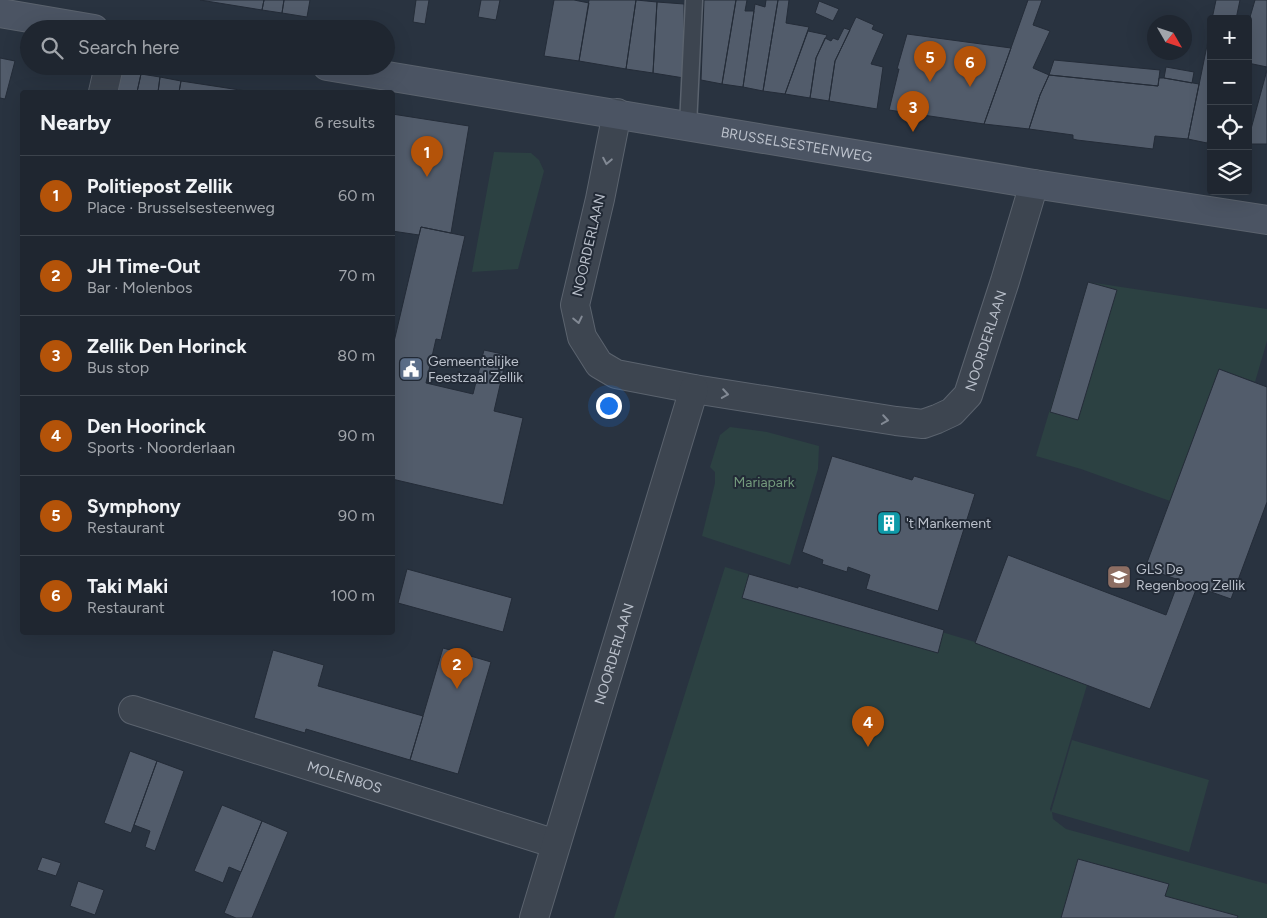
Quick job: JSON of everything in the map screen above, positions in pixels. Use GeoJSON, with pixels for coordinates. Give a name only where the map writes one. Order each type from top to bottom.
{"type":"FeatureCollection","features":[{"type":"Feature","properties":{"kind":"street"},"geometry":{"type":"LineString","coordinates":[[0,13],[41,20]]}},
{"type":"Feature","properties":{"kind":"street"},"geometry":{"type":"LineString","coordinates":[[103,90],[107,75]]}},
{"type":"Feature","properties":{"kind":"street","name":"BRUSSELSESTEENWEG"},"geometry":{"type":"LineString","coordinates":[[380,75],[1034,184],[1267,220]]}},
{"type":"Feature","properties":{"kind":"street","name":"NOORDERLAAN"},"geometry":{"type":"LineString","coordinates":[[616,114],[600,199],[575,305],[582,337],[598,364],[616,374],[694,389],[896,422],[923,424],[952,412],[968,395],[1005,282],[1034,184]]}},
{"type":"Feature","properties":{"kind":"street","name":"NOORDERLAAN"},"geometry":{"type":"LineString","coordinates":[[534,918],[694,389]]}},
{"type":"Feature","properties":{"kind":"street","name":"MOLENBOS"},"geometry":{"type":"LineString","coordinates":[[134,710],[556,844]]}},
{"type":"Feature","properties":{"kind":"lane"},"geometry":{"type":"LineString","coordinates":[[688,126],[694,0]]}},
{"type":"Feature","properties":{"kind":"green space"},"geometry":{"type":"Polygon","coordinates":[[[494,152],[531,153],[539,160],[544,171],[518,269],[472,272],[494,152]]]}},
{"type":"Feature","properties":{"kind":"green space"},"geometry":{"type":"Polygon","coordinates":[[[1088,282],[1267,309],[1267,341],[1255,382],[1219,369],[1170,501],[1081,469],[1036,456],[1088,282]]]}},
{"type":"Feature","properties":{"kind":"green space","name":"Mariapark"},"geometry":{"type":"Polygon","coordinates":[[[730,427],[767,432],[819,446],[818,469],[790,565],[702,536],[715,483],[715,472],[710,467],[720,435],[730,427]]]}},
{"type":"Feature","properties":{"kind":"green space"},"geometry":{"type":"Polygon","coordinates":[[[725,567],[975,642],[1087,685],[1050,809],[1051,812],[1072,740],[1209,780],[1189,852],[1052,812],[1053,819],[1066,829],[1267,884],[1267,918],[614,918],[725,567]]]}},
{"type":"Feature","properties":{"kind":"building"},"geometry":{"type":"Polygon","coordinates":[[[200,0],[264,0],[262,10],[200,0]]]}},
{"type":"Feature","properties":{"kind":"building"},"geometry":{"type":"Polygon","coordinates":[[[264,0],[284,0],[282,13],[262,10],[264,0]]]}},
{"type":"Feature","properties":{"kind":"building"},"geometry":{"type":"Polygon","coordinates":[[[284,0],[310,0],[307,17],[282,13],[284,0]]]}},
{"type":"Feature","properties":{"kind":"building"},"geometry":{"type":"Polygon","coordinates":[[[416,0],[429,0],[425,24],[413,22],[416,0]]]}},
{"type":"Feature","properties":{"kind":"building"},"geometry":{"type":"Polygon","coordinates":[[[481,0],[500,0],[496,20],[478,17],[481,0]]]}},
{"type":"Feature","properties":{"kind":"building"},"geometry":{"type":"Polygon","coordinates":[[[554,0],[574,0],[589,3],[579,61],[544,56],[554,0]]]}},
{"type":"Feature","properties":{"kind":"building"},"geometry":{"type":"Polygon","coordinates":[[[589,0],[636,0],[626,69],[579,61],[589,0]]]}},
{"type":"Feature","properties":{"kind":"building"},"geometry":{"type":"Polygon","coordinates":[[[636,0],[657,2],[653,73],[626,69],[636,0]]]}},
{"type":"Feature","properties":{"kind":"building"},"geometry":{"type":"Polygon","coordinates":[[[704,0],[736,0],[722,84],[701,80],[704,0]]]}},
{"type":"Feature","properties":{"kind":"building"},"geometry":{"type":"Polygon","coordinates":[[[736,0],[747,0],[745,11],[754,11],[743,87],[722,84],[736,0]]]}},
{"type":"Feature","properties":{"kind":"building"},"geometry":{"type":"Polygon","coordinates":[[[766,0],[778,0],[763,91],[743,87],[755,4],[765,7],[766,0]]]}},
{"type":"Feature","properties":{"kind":"building"},"geometry":{"type":"Polygon","coordinates":[[[778,0],[789,0],[786,23],[809,27],[785,94],[763,91],[778,0]]]}},
{"type":"Feature","properties":{"kind":"building"},"geometry":{"type":"Polygon","coordinates":[[[1028,0],[1042,0],[1033,25],[1050,31],[1033,68],[1049,75],[1029,129],[984,124],[1028,0]]]}},
{"type":"Feature","properties":{"kind":"building"},"geometry":{"type":"Polygon","coordinates":[[[1216,0],[1240,0],[1237,15],[1213,15],[1216,0]]]}},
{"type":"Feature","properties":{"kind":"building"},"geometry":{"type":"Polygon","coordinates":[[[1255,0],[1267,0],[1267,67],[1252,64],[1251,15],[1255,0]]]}},
{"type":"Feature","properties":{"kind":"building"},"geometry":{"type":"Polygon","coordinates":[[[819,1],[839,9],[833,21],[815,13],[819,1]]]}},
{"type":"Feature","properties":{"kind":"building"},"geometry":{"type":"Polygon","coordinates":[[[657,2],[684,4],[684,78],[653,73],[657,2]]]}},
{"type":"Feature","properties":{"kind":"building"},"geometry":{"type":"Polygon","coordinates":[[[856,17],[874,25],[872,29],[884,34],[871,64],[883,67],[877,109],[829,101],[835,61],[856,17]]]}},
{"type":"Feature","properties":{"kind":"building"},"geometry":{"type":"Polygon","coordinates":[[[844,28],[850,30],[835,61],[829,101],[810,98],[816,58],[825,38],[831,41],[833,38],[838,40],[844,28]]]}},
{"type":"Feature","properties":{"kind":"building"},"geometry":{"type":"Polygon","coordinates":[[[808,31],[827,35],[816,58],[810,98],[785,94],[808,31]]]}},
{"type":"Feature","properties":{"kind":"building"},"geometry":{"type":"Polygon","coordinates":[[[907,34],[1011,48],[984,124],[889,110],[899,69],[897,69],[907,34]]]}},
{"type":"Feature","properties":{"kind":"building"},"geometry":{"type":"Polygon","coordinates":[[[1207,46],[1207,143],[1188,139],[1207,46]]]}},
{"type":"Feature","properties":{"kind":"building"},"geometry":{"type":"Polygon","coordinates":[[[0,58],[15,61],[5,99],[0,98],[0,58]]]}},
{"type":"Feature","properties":{"kind":"building"},"geometry":{"type":"Polygon","coordinates":[[[1054,60],[1160,70],[1158,86],[1049,75],[1054,60]]]}},
{"type":"Feature","properties":{"kind":"building"},"geometry":{"type":"Polygon","coordinates":[[[1166,67],[1194,72],[1192,83],[1164,78],[1166,67]]]}},
{"type":"Feature","properties":{"kind":"building"},"geometry":{"type":"Polygon","coordinates":[[[1267,70],[1267,144],[1252,144],[1252,125],[1267,70]]]}},
{"type":"Feature","properties":{"kind":"building"},"geometry":{"type":"Polygon","coordinates":[[[121,75],[141,75],[137,90],[117,90],[121,75]]]}},
{"type":"Feature","properties":{"kind":"building"},"geometry":{"type":"Polygon","coordinates":[[[141,75],[160,77],[158,90],[137,90],[141,75]]]}},
{"type":"Feature","properties":{"kind":"building"},"geometry":{"type":"Polygon","coordinates":[[[1049,75],[1158,86],[1159,78],[1199,84],[1188,139],[1155,136],[1153,149],[1077,140],[1073,139],[1073,135],[1029,129],[1049,75]]]}},
{"type":"Feature","properties":{"kind":"building"},"geometry":{"type":"Polygon","coordinates":[[[160,77],[181,81],[179,90],[158,90],[160,77]]]}},
{"type":"Feature","properties":{"kind":"building"},"geometry":{"type":"Polygon","coordinates":[[[181,81],[240,90],[179,90],[181,81]]]}},
{"type":"Feature","properties":{"kind":"building"},"geometry":{"type":"Polygon","coordinates":[[[395,114],[469,126],[451,233],[421,227],[419,235],[395,231],[395,114]]]}},
{"type":"Feature","properties":{"kind":"building","name":"Gemeentelijke Feestzaal Zellik"},"geometry":{"type":"Polygon","coordinates":[[[421,227],[465,236],[441,340],[436,339],[426,383],[473,394],[484,350],[507,355],[494,411],[523,418],[503,505],[395,480],[395,337],[421,227]]]}},
{"type":"Feature","properties":{"kind":"building"},"geometry":{"type":"Polygon","coordinates":[[[1088,282],[1117,290],[1078,420],[1050,412],[1088,282]]]}},
{"type":"Feature","properties":{"kind":"building"},"geometry":{"type":"Polygon","coordinates":[[[1219,369],[1267,387],[1267,502],[1231,599],[1197,587],[1150,709],[975,643],[1008,555],[1166,615],[1179,580],[1145,568],[1219,369]]]}},
{"type":"Feature","properties":{"kind":"building","name":"'t Mankement"},"geometry":{"type":"Polygon","coordinates":[[[832,456],[912,480],[914,476],[975,494],[938,611],[866,589],[870,575],[848,567],[847,572],[822,564],[823,560],[802,552],[832,456]]]}},
{"type":"Feature","properties":{"kind":"building"},"geometry":{"type":"Polygon","coordinates":[[[407,569],[512,598],[503,632],[398,603],[407,569]]]}},
{"type":"Feature","properties":{"kind":"building"},"geometry":{"type":"Polygon","coordinates":[[[749,574],[798,588],[798,586],[944,630],[938,653],[742,598],[749,574]]]}},
{"type":"Feature","properties":{"kind":"building"},"geometry":{"type":"Polygon","coordinates":[[[443,648],[491,662],[458,774],[410,760],[443,648]]]}},
{"type":"Feature","properties":{"kind":"building"},"geometry":{"type":"Polygon","coordinates":[[[273,650],[324,665],[318,686],[423,716],[410,760],[306,729],[305,733],[254,718],[273,650]]]}},
{"type":"Feature","properties":{"kind":"building"},"geometry":{"type":"Polygon","coordinates":[[[130,751],[157,761],[131,833],[104,823],[130,751]]]}},
{"type":"Feature","properties":{"kind":"building"},"geometry":{"type":"Polygon","coordinates":[[[157,761],[184,771],[155,851],[145,847],[150,831],[134,825],[157,761]]]}},
{"type":"Feature","properties":{"kind":"building"},"geometry":{"type":"Polygon","coordinates":[[[222,805],[262,821],[241,872],[229,867],[223,883],[194,871],[222,805]]]}},
{"type":"Feature","properties":{"kind":"building"},"geometry":{"type":"Polygon","coordinates":[[[262,821],[288,832],[252,918],[236,918],[224,913],[262,821]]]}},
{"type":"Feature","properties":{"kind":"building"},"geometry":{"type":"Polygon","coordinates":[[[42,857],[61,863],[56,876],[37,870],[42,857]]]}},
{"type":"Feature","properties":{"kind":"building"},"geometry":{"type":"Polygon","coordinates":[[[1078,859],[1169,884],[1165,896],[1238,916],[1237,918],[1061,918],[1078,859]]]}},
{"type":"Feature","properties":{"kind":"building"},"geometry":{"type":"Polygon","coordinates":[[[78,881],[104,890],[95,915],[70,906],[78,881]]]}},
{"type":"Feature","properties":{"kind":"place","name":"Symphony"},"geometry":{"type":"Point","coordinates":[930,82]}},
{"type":"Feature","properties":{"kind":"place","name":"Taki Maki"},"geometry":{"type":"Point","coordinates":[970,87]}},
{"type":"Feature","properties":{"kind":"place","name":"Zellik Den Horinck"},"geometry":{"type":"Point","coordinates":[913,132]}},
{"type":"Feature","properties":{"kind":"place","name":"Politiepost Zellik"},"geometry":{"type":"Point","coordinates":[427,177]}},
{"type":"Feature","properties":{"kind":"place","name":"Gemeentelijke Feestzaal Zellik"},"geometry":{"type":"Point","coordinates":[411,369]}},
{"type":"Feature","properties":{"kind":"place","name":"'t Mankement"},"geometry":{"type":"Point","coordinates":[889,523]}},
{"type":"Feature","properties":{"kind":"place","name":"GLS De Regenboog Zellik"},"geometry":{"type":"Point","coordinates":[1119,577]}},
{"type":"Feature","properties":{"kind":"place","name":"JH Time-Out"},"geometry":{"type":"Point","coordinates":[457,689]}},
{"type":"Feature","properties":{"kind":"place","name":"Den Hoorinck"},"geometry":{"type":"Point","coordinates":[868,747]}}]}
